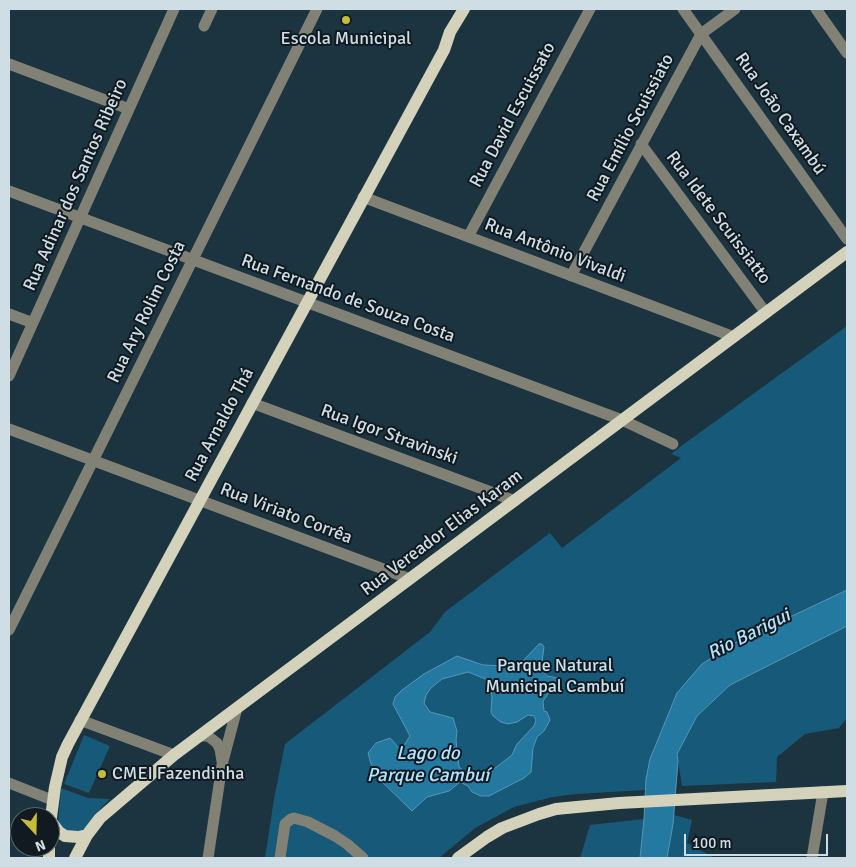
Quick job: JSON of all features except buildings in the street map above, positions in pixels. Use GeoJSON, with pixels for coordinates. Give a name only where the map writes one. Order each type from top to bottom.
{"type":"FeatureCollection","features":[{"type":"Feature","properties":{"kind":"main road","name":"Rua Arnaldo Thá"},"geometry":{"type":"LineString","coordinates":[[51,807],[62,757],[80,720],[363,197],[444,50],[456,35],[464,20],[466,9]]}},
{"type":"Feature","properties":{"kind":"main road","name":"Rua Vereador Elias Karam"},"geometry":{"type":"LineString","coordinates":[[75,858],[87,834],[100,818],[174,755],[847,252]]}},
{"type":"Feature","properties":{"kind":"main road"},"geometry":{"type":"LineString","coordinates":[[464,856],[502,828],[538,814],[573,806],[847,791]]}},
{"type":"Feature","properties":{"kind":"main road"},"geometry":{"type":"LineString","coordinates":[[60,833],[65,836],[87,834]]}},
{"type":"Feature","properties":{"kind":"street","name":"Rua Adinar dos Santos Ribeiro"},"geometry":{"type":"LineString","coordinates":[[9,376],[174,9]]}},
{"type":"Feature","properties":{"kind":"street"},"geometry":{"type":"LineString","coordinates":[[204,26],[212,9]]}},
{"type":"Feature","properties":{"kind":"street","name":"Rua Ary Rolim Costa"},"geometry":{"type":"LineString","coordinates":[[9,630],[317,9]]}},
{"type":"Feature","properties":{"kind":"street","name":"Rua David Escuissato"},"geometry":{"type":"LineString","coordinates":[[468,237],[590,9]]}},
{"type":"Feature","properties":{"kind":"street","name":"Rua João Caxambú"},"geometry":{"type":"LineString","coordinates":[[683,9],[847,239]]}},
{"type":"Feature","properties":{"kind":"street","name":"Rua Emílio Scuissiato"},"geometry":{"type":"LineString","coordinates":[[571,276],[701,34],[735,9]]}},
{"type":"Feature","properties":{"kind":"street"},"geometry":{"type":"LineString","coordinates":[[816,9],[847,52]]}},
{"type":"Feature","properties":{"kind":"street"},"geometry":{"type":"LineString","coordinates":[[9,64],[129,109]]}},
{"type":"Feature","properties":{"kind":"street","name":"Rua Idete Scuissiatto"},"geometry":{"type":"LineString","coordinates":[[641,144],[766,313]]}},
{"type":"Feature","properties":{"kind":"street","name":"Rua Fernando de Souza Costa"},"geometry":{"type":"LineString","coordinates":[[9,192],[622,420],[673,444]]}},
{"type":"Feature","properties":{"kind":"street","name":"Rua Antônio Vivaldi"},"geometry":{"type":"LineString","coordinates":[[363,197],[734,337]]}},
{"type":"Feature","properties":{"kind":"street"},"geometry":{"type":"LineString","coordinates":[[9,314],[33,323]]}},
{"type":"Feature","properties":{"kind":"street","name":"Rua Igor Stravinski"},"geometry":{"type":"LineString","coordinates":[[252,403],[515,500]]}},
{"type":"Feature","properties":{"kind":"street","name":"Rua Viriato Corrêa"},"geometry":{"type":"LineString","coordinates":[[9,430],[410,579]]}},
{"type":"Feature","properties":{"kind":"street"},"geometry":{"type":"LineString","coordinates":[[208,858],[222,765],[237,708]]}},
{"type":"Feature","properties":{"kind":"street"},"geometry":{"type":"LineString","coordinates":[[80,720],[174,755]]}},
{"type":"Feature","properties":{"kind":"street"},"geometry":{"type":"LineString","coordinates":[[200,736],[208,736],[217,743],[220,749],[222,765]]}},
{"type":"Feature","properties":{"kind":"street"},"geometry":{"type":"LineString","coordinates":[[9,784],[52,800]]}},
{"type":"Feature","properties":{"kind":"street"},"geometry":{"type":"LineString","coordinates":[[812,858],[823,792]]}},
{"type":"Feature","properties":{"kind":"street"},"geometry":{"type":"LineString","coordinates":[[280,858],[285,824],[294,818],[308,822],[335,836],[348,844],[363,858]]}},
{"type":"Feature","properties":{"kind":"green space","name":"Parque Natural Municipal Cambuí"},"geometry":{"type":"Polygon","coordinates":[[[847,326],[847,590],[735,643],[650,759],[646,790],[552,797],[514,807],[475,828],[439,858],[265,858],[285,744],[430,632],[445,612],[550,533],[562,548],[681,458],[671,454],[847,326]]]}},
{"type":"Feature","properties":{"kind":"green space"},"geometry":{"type":"Polygon","coordinates":[[[847,626],[847,718],[839,728],[805,734],[777,757],[776,782],[682,786],[677,754],[697,716],[730,685],[847,626]]]}},
{"type":"Feature","properties":{"kind":"green space"},"geometry":{"type":"Polygon","coordinates":[[[84,735],[110,746],[89,793],[64,784],[84,735]]]}},
{"type":"Feature","properties":{"kind":"green space"},"geometry":{"type":"Polygon","coordinates":[[[61,788],[88,798],[110,799],[96,813],[86,828],[82,830],[68,832],[60,825],[61,788]]]}},
{"type":"Feature","properties":{"kind":"green space"},"geometry":{"type":"Polygon","coordinates":[[[674,815],[692,820],[687,843],[715,858],[667,858],[674,815]]]}},
{"type":"Feature","properties":{"kind":"green space"},"geometry":{"type":"Polygon","coordinates":[[[644,819],[640,858],[580,858],[590,825],[644,819]]]}},
{"type":"Feature","properties":{"kind":"water"},"geometry":{"type":"Polygon","coordinates":[[[847,590],[847,626],[730,685],[697,716],[677,754],[673,824],[667,858],[640,858],[646,779],[650,759],[677,693],[702,664],[735,643],[847,590]]]}},
{"type":"Feature","properties":{"kind":"water","name":"Lago do Parque Cambuí"},"geometry":{"type":"Polygon","coordinates":[[[539,644],[542,644],[544,647],[541,669],[547,676],[558,678],[543,701],[544,711],[547,712],[550,720],[544,731],[537,737],[533,748],[531,772],[524,778],[489,796],[481,796],[472,792],[468,786],[460,782],[449,791],[427,797],[412,811],[376,776],[377,771],[371,764],[368,753],[376,743],[390,738],[399,748],[403,747],[410,736],[393,704],[395,697],[402,690],[424,674],[457,656],[483,665],[507,666],[520,664],[539,644]],[[468,672],[442,679],[431,688],[426,695],[424,703],[430,712],[453,718],[457,731],[459,767],[468,774],[478,776],[490,772],[512,755],[517,744],[534,726],[536,720],[534,716],[528,715],[517,722],[508,724],[501,722],[493,716],[491,712],[492,696],[488,680],[468,672]]]}},
{"type":"Feature","properties":{"kind":"place","name":"Escola Municipal"},"geometry":{"type":"Point","coordinates":[346,20]}},
{"type":"Feature","properties":{"kind":"place","name":"CMEI Fazendinha"},"geometry":{"type":"Point","coordinates":[102,774]}},
{"type":"Feature","properties":{"kind":"water label","name":"Rio Barigui"},"geometry":{"type":"Point","coordinates":[749,635]}}]}
